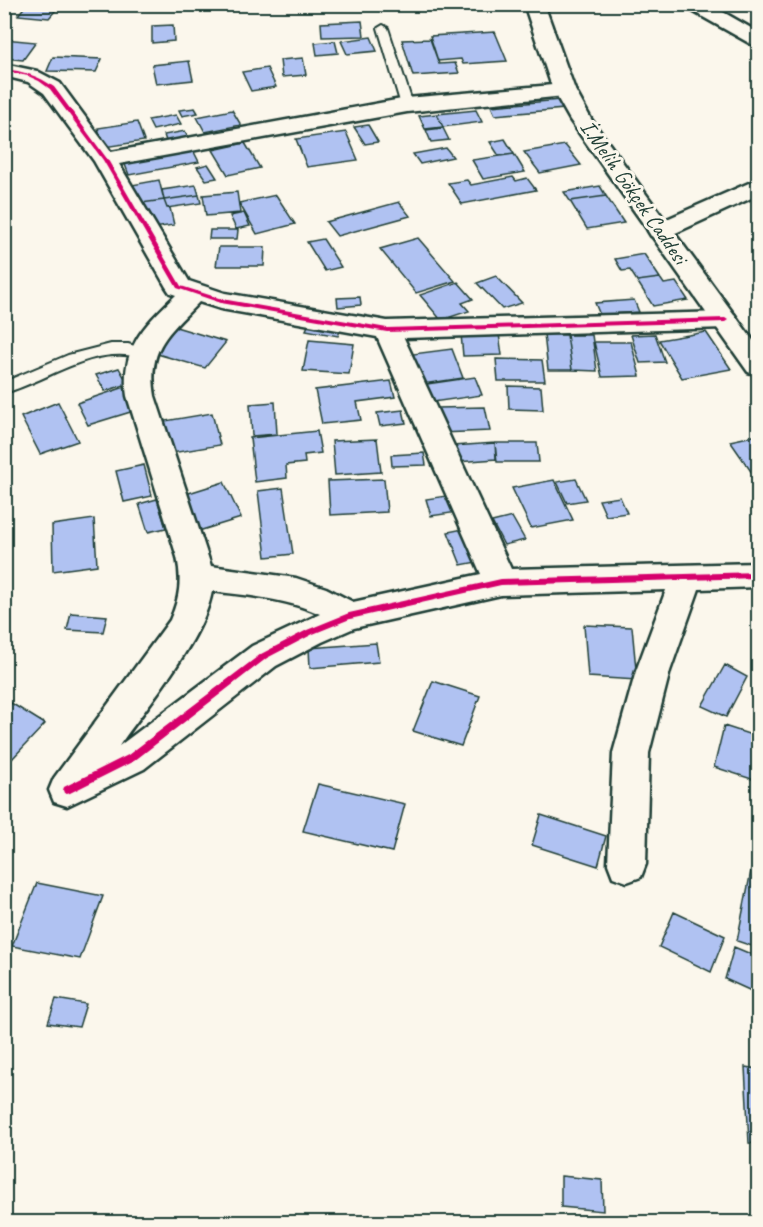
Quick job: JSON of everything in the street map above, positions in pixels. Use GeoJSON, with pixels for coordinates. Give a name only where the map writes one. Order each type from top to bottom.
{"type":"FeatureCollection","features":[{"type":"Feature","properties":{"kind":"street","name":"İ.Melih Gökçek Caddesi"},"geometry":{"type":"LineString","coordinates":[[534,4],[564,90],[581,120],[759,366]]}},
{"type":"Feature","properties":{"kind":"street"},"geometry":{"type":"LineString","coordinates":[[694,4],[759,40]]}},
{"type":"Feature","properties":{"kind":"street"},"geometry":{"type":"LineString","coordinates":[[4,70],[43,80],[52,88],[105,160],[179,287],[220,301],[387,330],[725,320]]}},
{"type":"Feature","properties":{"kind":"street"},"geometry":{"type":"LineString","coordinates":[[105,160],[407,105],[564,90]]}},
{"type":"Feature","properties":{"kind":"street"},"geometry":{"type":"LineString","coordinates":[[660,231],[759,186]]}},
{"type":"Feature","properties":{"kind":"street"},"geometry":{"type":"LineString","coordinates":[[194,292],[153,336],[143,353],[138,373],[141,396],[194,556],[198,577],[195,602],[183,628],[67,790],[131,758],[264,656],[310,632],[349,616],[501,582],[759,575]]}},
{"type":"Feature","properties":{"kind":"street"},"geometry":{"type":"LineString","coordinates":[[387,330],[501,582]]}},
{"type":"Feature","properties":{"kind":"street"},"geometry":{"type":"LineString","coordinates":[[627,864],[631,753],[653,671],[687,576]]}},
{"type":"Feature","properties":{"kind":"street"},"geometry":{"type":"LineString","coordinates":[[198,577],[311,594],[336,606],[349,616]]}},
{"type":"Feature","properties":{"kind":"lane"},"geometry":{"type":"LineString","coordinates":[[383,28],[407,105]]}},
{"type":"Feature","properties":{"kind":"lane"},"geometry":{"type":"LineString","coordinates":[[4,388],[107,348],[126,347],[143,353]]}},
{"type":"Feature","properties":{"kind":"building"},"geometry":{"type":"Polygon","coordinates":[[[27,4],[61,4],[49,18],[18,15],[27,4]]]}},
{"type":"Feature","properties":{"kind":"building"},"geometry":{"type":"Polygon","coordinates":[[[362,21],[364,36],[322,37],[321,23],[362,21]]]}},
{"type":"Feature","properties":{"kind":"building"},"geometry":{"type":"Polygon","coordinates":[[[173,25],[174,41],[152,43],[152,26],[173,25]]]}},
{"type":"Feature","properties":{"kind":"building"},"geometry":{"type":"Polygon","coordinates":[[[495,32],[507,61],[463,64],[461,59],[438,61],[430,36],[495,32]]]}},
{"type":"Feature","properties":{"kind":"building"},"geometry":{"type":"Polygon","coordinates":[[[371,37],[377,51],[347,54],[341,41],[371,37]]]}},
{"type":"Feature","properties":{"kind":"building"},"geometry":{"type":"Polygon","coordinates":[[[4,39],[36,42],[23,60],[4,58],[4,39]]]}},
{"type":"Feature","properties":{"kind":"building"},"geometry":{"type":"Polygon","coordinates":[[[430,39],[439,64],[455,63],[459,73],[413,76],[402,40],[430,39]]]}},
{"type":"Feature","properties":{"kind":"building"},"geometry":{"type":"Polygon","coordinates":[[[335,41],[338,53],[317,55],[315,43],[335,41]]]}},
{"type":"Feature","properties":{"kind":"building"},"geometry":{"type":"Polygon","coordinates":[[[53,57],[102,59],[96,72],[47,71],[53,57]]]}},
{"type":"Feature","properties":{"kind":"building"},"geometry":{"type":"Polygon","coordinates":[[[303,58],[306,75],[282,77],[280,60],[303,58]]]}},
{"type":"Feature","properties":{"kind":"building"},"geometry":{"type":"Polygon","coordinates":[[[189,61],[193,80],[156,84],[152,65],[189,61]]]}},
{"type":"Feature","properties":{"kind":"building"},"geometry":{"type":"Polygon","coordinates":[[[267,68],[276,87],[251,91],[242,72],[267,68]]]}},
{"type":"Feature","properties":{"kind":"building"},"geometry":{"type":"Polygon","coordinates":[[[560,100],[564,109],[495,115],[491,106],[560,100]]]}},
{"type":"Feature","properties":{"kind":"building"},"geometry":{"type":"Polygon","coordinates":[[[195,108],[198,113],[182,116],[179,110],[195,108]]]}},
{"type":"Feature","properties":{"kind":"building"},"geometry":{"type":"Polygon","coordinates":[[[232,110],[241,125],[205,132],[197,117],[232,110]]]}},
{"type":"Feature","properties":{"kind":"building"},"geometry":{"type":"Polygon","coordinates":[[[476,110],[482,122],[443,127],[437,114],[476,110]]]}},
{"type":"Feature","properties":{"kind":"building"},"geometry":{"type":"Polygon","coordinates":[[[437,114],[443,127],[425,129],[419,116],[437,114]]]}},
{"type":"Feature","properties":{"kind":"building"},"geometry":{"type":"Polygon","coordinates":[[[176,115],[181,124],[153,130],[148,120],[176,115]]]}},
{"type":"Feature","properties":{"kind":"building"},"geometry":{"type":"Polygon","coordinates":[[[137,122],[144,141],[104,147],[98,128],[137,122]]]}},
{"type":"Feature","properties":{"kind":"building"},"geometry":{"type":"Polygon","coordinates":[[[368,125],[378,142],[365,144],[354,127],[368,125]]]}},
{"type":"Feature","properties":{"kind":"building"},"geometry":{"type":"Polygon","coordinates":[[[443,128],[449,140],[431,142],[426,130],[443,128]]]}},
{"type":"Feature","properties":{"kind":"building"},"geometry":{"type":"Polygon","coordinates":[[[185,131],[188,137],[166,141],[164,135],[185,131]]]}},
{"type":"Feature","properties":{"kind":"building"},"geometry":{"type":"Polygon","coordinates":[[[346,132],[358,160],[307,167],[296,139],[346,132]]]}},
{"type":"Feature","properties":{"kind":"building"},"geometry":{"type":"Polygon","coordinates":[[[505,139],[514,154],[499,156],[490,142],[505,139]]]}},
{"type":"Feature","properties":{"kind":"building"},"geometry":{"type":"Polygon","coordinates":[[[245,143],[260,168],[228,175],[213,150],[245,143]]]}},
{"type":"Feature","properties":{"kind":"building"},"geometry":{"type":"Polygon","coordinates":[[[565,145],[581,165],[540,173],[524,152],[565,145]]]}},
{"type":"Feature","properties":{"kind":"building"},"geometry":{"type":"Polygon","coordinates":[[[446,148],[453,157],[420,164],[413,154],[446,148]]]}},
{"type":"Feature","properties":{"kind":"building"},"geometry":{"type":"Polygon","coordinates":[[[193,150],[199,162],[129,175],[124,162],[193,150]]]}},
{"type":"Feature","properties":{"kind":"building"},"geometry":{"type":"Polygon","coordinates":[[[514,154],[525,172],[483,179],[472,160],[514,154]]]}},
{"type":"Feature","properties":{"kind":"building"},"geometry":{"type":"Polygon","coordinates":[[[208,164],[217,178],[206,180],[197,167],[208,164]]]}},
{"type":"Feature","properties":{"kind":"building"},"geometry":{"type":"Polygon","coordinates":[[[513,177],[516,181],[527,178],[536,190],[462,204],[448,183],[467,180],[471,185],[513,177]]]}},
{"type":"Feature","properties":{"kind":"building"},"geometry":{"type":"Polygon","coordinates":[[[159,180],[164,200],[141,203],[132,185],[159,180]]]}},
{"type":"Feature","properties":{"kind":"building"},"geometry":{"type":"Polygon","coordinates":[[[196,185],[199,195],[164,200],[162,190],[196,185]]]}},
{"type":"Feature","properties":{"kind":"building"},"geometry":{"type":"Polygon","coordinates":[[[600,186],[606,196],[570,201],[564,192],[600,186]]]}},
{"type":"Feature","properties":{"kind":"building"},"geometry":{"type":"Polygon","coordinates":[[[237,192],[240,213],[206,216],[203,195],[237,192]]]}},
{"type":"Feature","properties":{"kind":"building"},"geometry":{"type":"Polygon","coordinates":[[[199,195],[201,203],[167,208],[164,200],[199,195]]]}},
{"type":"Feature","properties":{"kind":"building"},"geometry":{"type":"Polygon","coordinates":[[[276,195],[295,224],[257,234],[239,203],[276,195]]]}},
{"type":"Feature","properties":{"kind":"building"},"geometry":{"type":"Polygon","coordinates":[[[606,196],[624,223],[587,229],[570,201],[606,196]]]}},
{"type":"Feature","properties":{"kind":"building"},"geometry":{"type":"Polygon","coordinates":[[[164,200],[167,208],[170,208],[174,225],[154,228],[141,203],[164,200]]]}},
{"type":"Feature","properties":{"kind":"building"},"geometry":{"type":"Polygon","coordinates":[[[399,202],[410,216],[337,236],[326,222],[399,202]]]}},
{"type":"Feature","properties":{"kind":"building"},"geometry":{"type":"Polygon","coordinates":[[[244,213],[250,226],[236,229],[230,216],[244,213]]]}},
{"type":"Feature","properties":{"kind":"building"},"geometry":{"type":"Polygon","coordinates":[[[210,230],[238,230],[237,239],[209,239],[210,230]]]}},
{"type":"Feature","properties":{"kind":"building"},"geometry":{"type":"Polygon","coordinates":[[[418,238],[455,281],[416,293],[380,249],[418,238]]]}},
{"type":"Feature","properties":{"kind":"building"},"geometry":{"type":"Polygon","coordinates":[[[323,239],[341,267],[325,271],[307,242],[323,239]]]}},
{"type":"Feature","properties":{"kind":"building"},"geometry":{"type":"Polygon","coordinates":[[[219,247],[265,247],[264,266],[216,266],[219,247]]]}},
{"type":"Feature","properties":{"kind":"building"},"geometry":{"type":"Polygon","coordinates":[[[644,254],[660,278],[637,281],[630,270],[622,271],[615,259],[644,254]]]}},
{"type":"Feature","properties":{"kind":"building"},"geometry":{"type":"Polygon","coordinates":[[[496,276],[522,303],[502,309],[477,283],[496,276]]]}},
{"type":"Feature","properties":{"kind":"building"},"geometry":{"type":"Polygon","coordinates":[[[660,278],[664,284],[676,282],[688,300],[653,306],[637,281],[660,278]]]}},
{"type":"Feature","properties":{"kind":"building"},"geometry":{"type":"Polygon","coordinates":[[[458,282],[473,299],[462,303],[469,311],[441,320],[420,295],[458,282]]]}},
{"type":"Feature","properties":{"kind":"building"},"geometry":{"type":"Polygon","coordinates":[[[360,297],[361,305],[338,307],[337,298],[360,297]]]}},
{"type":"Feature","properties":{"kind":"building"},"geometry":{"type":"Polygon","coordinates":[[[634,300],[639,312],[600,315],[595,303],[634,300]]]}},
{"type":"Feature","properties":{"kind":"building"},"geometry":{"type":"Polygon","coordinates":[[[311,319],[343,324],[338,336],[306,330],[311,319]]]}},
{"type":"Feature","properties":{"kind":"building"},"geometry":{"type":"Polygon","coordinates":[[[176,327],[226,342],[205,368],[154,353],[176,327]]]}},
{"type":"Feature","properties":{"kind":"building"},"geometry":{"type":"Polygon","coordinates":[[[706,332],[731,369],[682,378],[659,340],[706,332]]]}},
{"type":"Feature","properties":{"kind":"building"},"geometry":{"type":"Polygon","coordinates":[[[461,334],[499,334],[502,355],[463,356],[461,334]]]}},
{"type":"Feature","properties":{"kind":"building"},"geometry":{"type":"Polygon","coordinates":[[[544,334],[567,335],[572,370],[548,370],[544,334]]]}},
{"type":"Feature","properties":{"kind":"building"},"geometry":{"type":"Polygon","coordinates":[[[655,334],[665,362],[640,363],[631,335],[655,334]]]}},
{"type":"Feature","properties":{"kind":"building"},"geometry":{"type":"Polygon","coordinates":[[[567,335],[592,335],[597,371],[572,370],[567,335]]]}},
{"type":"Feature","properties":{"kind":"building"},"geometry":{"type":"Polygon","coordinates":[[[309,340],[354,344],[349,374],[303,371],[309,340]]]}},
{"type":"Feature","properties":{"kind":"building"},"geometry":{"type":"Polygon","coordinates":[[[594,342],[631,342],[640,376],[602,377],[594,342]]]}},
{"type":"Feature","properties":{"kind":"building"},"geometry":{"type":"Polygon","coordinates":[[[452,349],[463,378],[416,385],[405,355],[452,349]]]}},
{"type":"Feature","properties":{"kind":"building"},"geometry":{"type":"Polygon","coordinates":[[[496,359],[542,360],[545,381],[498,381],[496,359]]]}},
{"type":"Feature","properties":{"kind":"building"},"geometry":{"type":"Polygon","coordinates":[[[119,368],[128,384],[105,391],[96,375],[119,368]]]}},
{"type":"Feature","properties":{"kind":"building"},"geometry":{"type":"Polygon","coordinates":[[[475,377],[482,395],[426,403],[420,385],[475,377]]]}},
{"type":"Feature","properties":{"kind":"building"},"geometry":{"type":"Polygon","coordinates":[[[391,381],[395,397],[357,402],[361,420],[322,424],[315,390],[391,381]]]}},
{"type":"Feature","properties":{"kind":"building"},"geometry":{"type":"Polygon","coordinates":[[[508,386],[541,387],[543,410],[509,409],[508,386]]]}},
{"type":"Feature","properties":{"kind":"building"},"geometry":{"type":"Polygon","coordinates":[[[125,387],[137,410],[88,425],[77,403],[125,387]]]}},
{"type":"Feature","properties":{"kind":"building"},"geometry":{"type":"Polygon","coordinates":[[[58,402],[78,441],[40,454],[21,417],[58,402]]]}},
{"type":"Feature","properties":{"kind":"building"},"geometry":{"type":"Polygon","coordinates":[[[275,402],[277,434],[252,436],[250,404],[275,402]]]}},
{"type":"Feature","properties":{"kind":"building"},"geometry":{"type":"Polygon","coordinates":[[[485,407],[490,431],[440,433],[437,408],[485,407]]]}},
{"type":"Feature","properties":{"kind":"building"},"geometry":{"type":"Polygon","coordinates":[[[403,410],[406,423],[380,426],[377,413],[403,410]]]}},
{"type":"Feature","properties":{"kind":"building"},"geometry":{"type":"Polygon","coordinates":[[[212,413],[220,445],[172,453],[165,421],[212,413]]]}},
{"type":"Feature","properties":{"kind":"building"},"geometry":{"type":"Polygon","coordinates":[[[317,431],[321,453],[304,455],[305,463],[286,465],[287,478],[255,482],[250,438],[317,431]]]}},
{"type":"Feature","properties":{"kind":"building"},"geometry":{"type":"Polygon","coordinates":[[[758,435],[758,479],[757,480],[730,441],[758,435]]]}},
{"type":"Feature","properties":{"kind":"building"},"geometry":{"type":"Polygon","coordinates":[[[377,439],[381,472],[335,475],[332,441],[377,439]]]}},
{"type":"Feature","properties":{"kind":"building"},"geometry":{"type":"Polygon","coordinates":[[[495,443],[496,459],[457,462],[453,446],[495,443]]]}},
{"type":"Feature","properties":{"kind":"building"},"geometry":{"type":"Polygon","coordinates":[[[495,443],[537,443],[539,462],[497,462],[495,443]]]}},
{"type":"Feature","properties":{"kind":"building"},"geometry":{"type":"Polygon","coordinates":[[[424,453],[426,465],[392,466],[391,455],[424,453]]]}},
{"type":"Feature","properties":{"kind":"building"},"geometry":{"type":"Polygon","coordinates":[[[144,465],[152,496],[124,502],[116,471],[144,465]]]}},
{"type":"Feature","properties":{"kind":"building"},"geometry":{"type":"Polygon","coordinates":[[[384,479],[387,512],[330,515],[328,481],[384,479]]]}},
{"type":"Feature","properties":{"kind":"building"},"geometry":{"type":"Polygon","coordinates":[[[576,479],[586,500],[567,503],[557,482],[576,479]]]}},
{"type":"Feature","properties":{"kind":"building"},"geometry":{"type":"Polygon","coordinates":[[[554,480],[573,520],[531,528],[512,488],[554,480]]]}},
{"type":"Feature","properties":{"kind":"building"},"geometry":{"type":"Polygon","coordinates":[[[224,482],[241,518],[192,533],[176,497],[224,482]]]}},
{"type":"Feature","properties":{"kind":"building"},"geometry":{"type":"Polygon","coordinates":[[[283,488],[293,554],[266,557],[258,491],[283,488]]]}},
{"type":"Feature","properties":{"kind":"building"},"geometry":{"type":"Polygon","coordinates":[[[453,495],[458,512],[431,516],[426,499],[453,495]]]}},
{"type":"Feature","properties":{"kind":"building"},"geometry":{"type":"Polygon","coordinates":[[[620,497],[627,513],[606,516],[599,500],[620,497]]]}},
{"type":"Feature","properties":{"kind":"building"},"geometry":{"type":"Polygon","coordinates":[[[157,499],[166,528],[148,532],[139,504],[157,499]]]}},
{"type":"Feature","properties":{"kind":"building"},"geometry":{"type":"Polygon","coordinates":[[[512,517],[525,540],[504,545],[492,522],[512,517]]]}},
{"type":"Feature","properties":{"kind":"building"},"geometry":{"type":"Polygon","coordinates":[[[94,519],[97,565],[53,571],[52,525],[94,519]]]}},
{"type":"Feature","properties":{"kind":"building"},"geometry":{"type":"Polygon","coordinates":[[[468,528],[482,561],[461,565],[448,532],[468,528]]]}},
{"type":"Feature","properties":{"kind":"building"},"geometry":{"type":"Polygon","coordinates":[[[71,613],[107,616],[103,632],[67,630],[71,613]]]}},
{"type":"Feature","properties":{"kind":"building"},"geometry":{"type":"Polygon","coordinates":[[[584,625],[632,627],[637,680],[588,677],[584,625]]]}},
{"type":"Feature","properties":{"kind":"building"},"geometry":{"type":"Polygon","coordinates":[[[376,643],[379,662],[310,668],[309,648],[376,643]]]}},
{"type":"Feature","properties":{"kind":"building"},"geometry":{"type":"Polygon","coordinates":[[[725,665],[747,677],[726,717],[702,706],[725,665]]]}},
{"type":"Feature","properties":{"kind":"building"},"geometry":{"type":"Polygon","coordinates":[[[433,681],[480,696],[461,746],[413,731],[433,681]]]}},
{"type":"Feature","properties":{"kind":"building"},"geometry":{"type":"Polygon","coordinates":[[[11,703],[45,724],[11,760],[4,756],[4,709],[11,703]]]}},
{"type":"Feature","properties":{"kind":"building"},"geometry":{"type":"Polygon","coordinates":[[[724,726],[758,737],[758,781],[714,767],[724,726]]]}},
{"type":"Feature","properties":{"kind":"building"},"geometry":{"type":"Polygon","coordinates":[[[318,784],[405,804],[392,852],[303,831],[318,784]]]}},
{"type":"Feature","properties":{"kind":"building"},"geometry":{"type":"Polygon","coordinates":[[[541,815],[606,836],[598,866],[532,845],[541,815]]]}},
{"type":"Feature","properties":{"kind":"building"},"geometry":{"type":"Polygon","coordinates":[[[758,836],[758,948],[737,941],[758,836]]]}},
{"type":"Feature","properties":{"kind":"building"},"geometry":{"type":"Polygon","coordinates":[[[37,883],[103,896],[80,959],[12,946],[37,883]]]}},
{"type":"Feature","properties":{"kind":"building"},"geometry":{"type":"Polygon","coordinates":[[[674,912],[725,936],[711,972],[659,947],[674,912]]]}},
{"type":"Feature","properties":{"kind":"building"},"geometry":{"type":"Polygon","coordinates":[[[734,947],[758,957],[758,994],[725,979],[734,947]]]}},
{"type":"Feature","properties":{"kind":"building"},"geometry":{"type":"Polygon","coordinates":[[[56,999],[86,1004],[79,1027],[48,1023],[56,999]]]}},
{"type":"Feature","properties":{"kind":"building"},"geometry":{"type":"Polygon","coordinates":[[[745,1067],[758,1069],[758,1144],[749,1143],[745,1067]]]}},
{"type":"Feature","properties":{"kind":"building"},"geometry":{"type":"Polygon","coordinates":[[[561,1176],[602,1180],[603,1211],[561,1207],[561,1176]]]}},
{"type":"Feature","properties":{"kind":"cycle path"},"geometry":{"type":"LineString","coordinates":[[4,70],[29,75],[52,88],[105,160],[179,287],[221,301],[387,330],[725,320]]}},
{"type":"Feature","properties":{"kind":"cycle path"},"geometry":{"type":"LineString","coordinates":[[67,790],[131,758],[264,656],[310,632],[349,616],[501,582],[758,575]]}}]}
